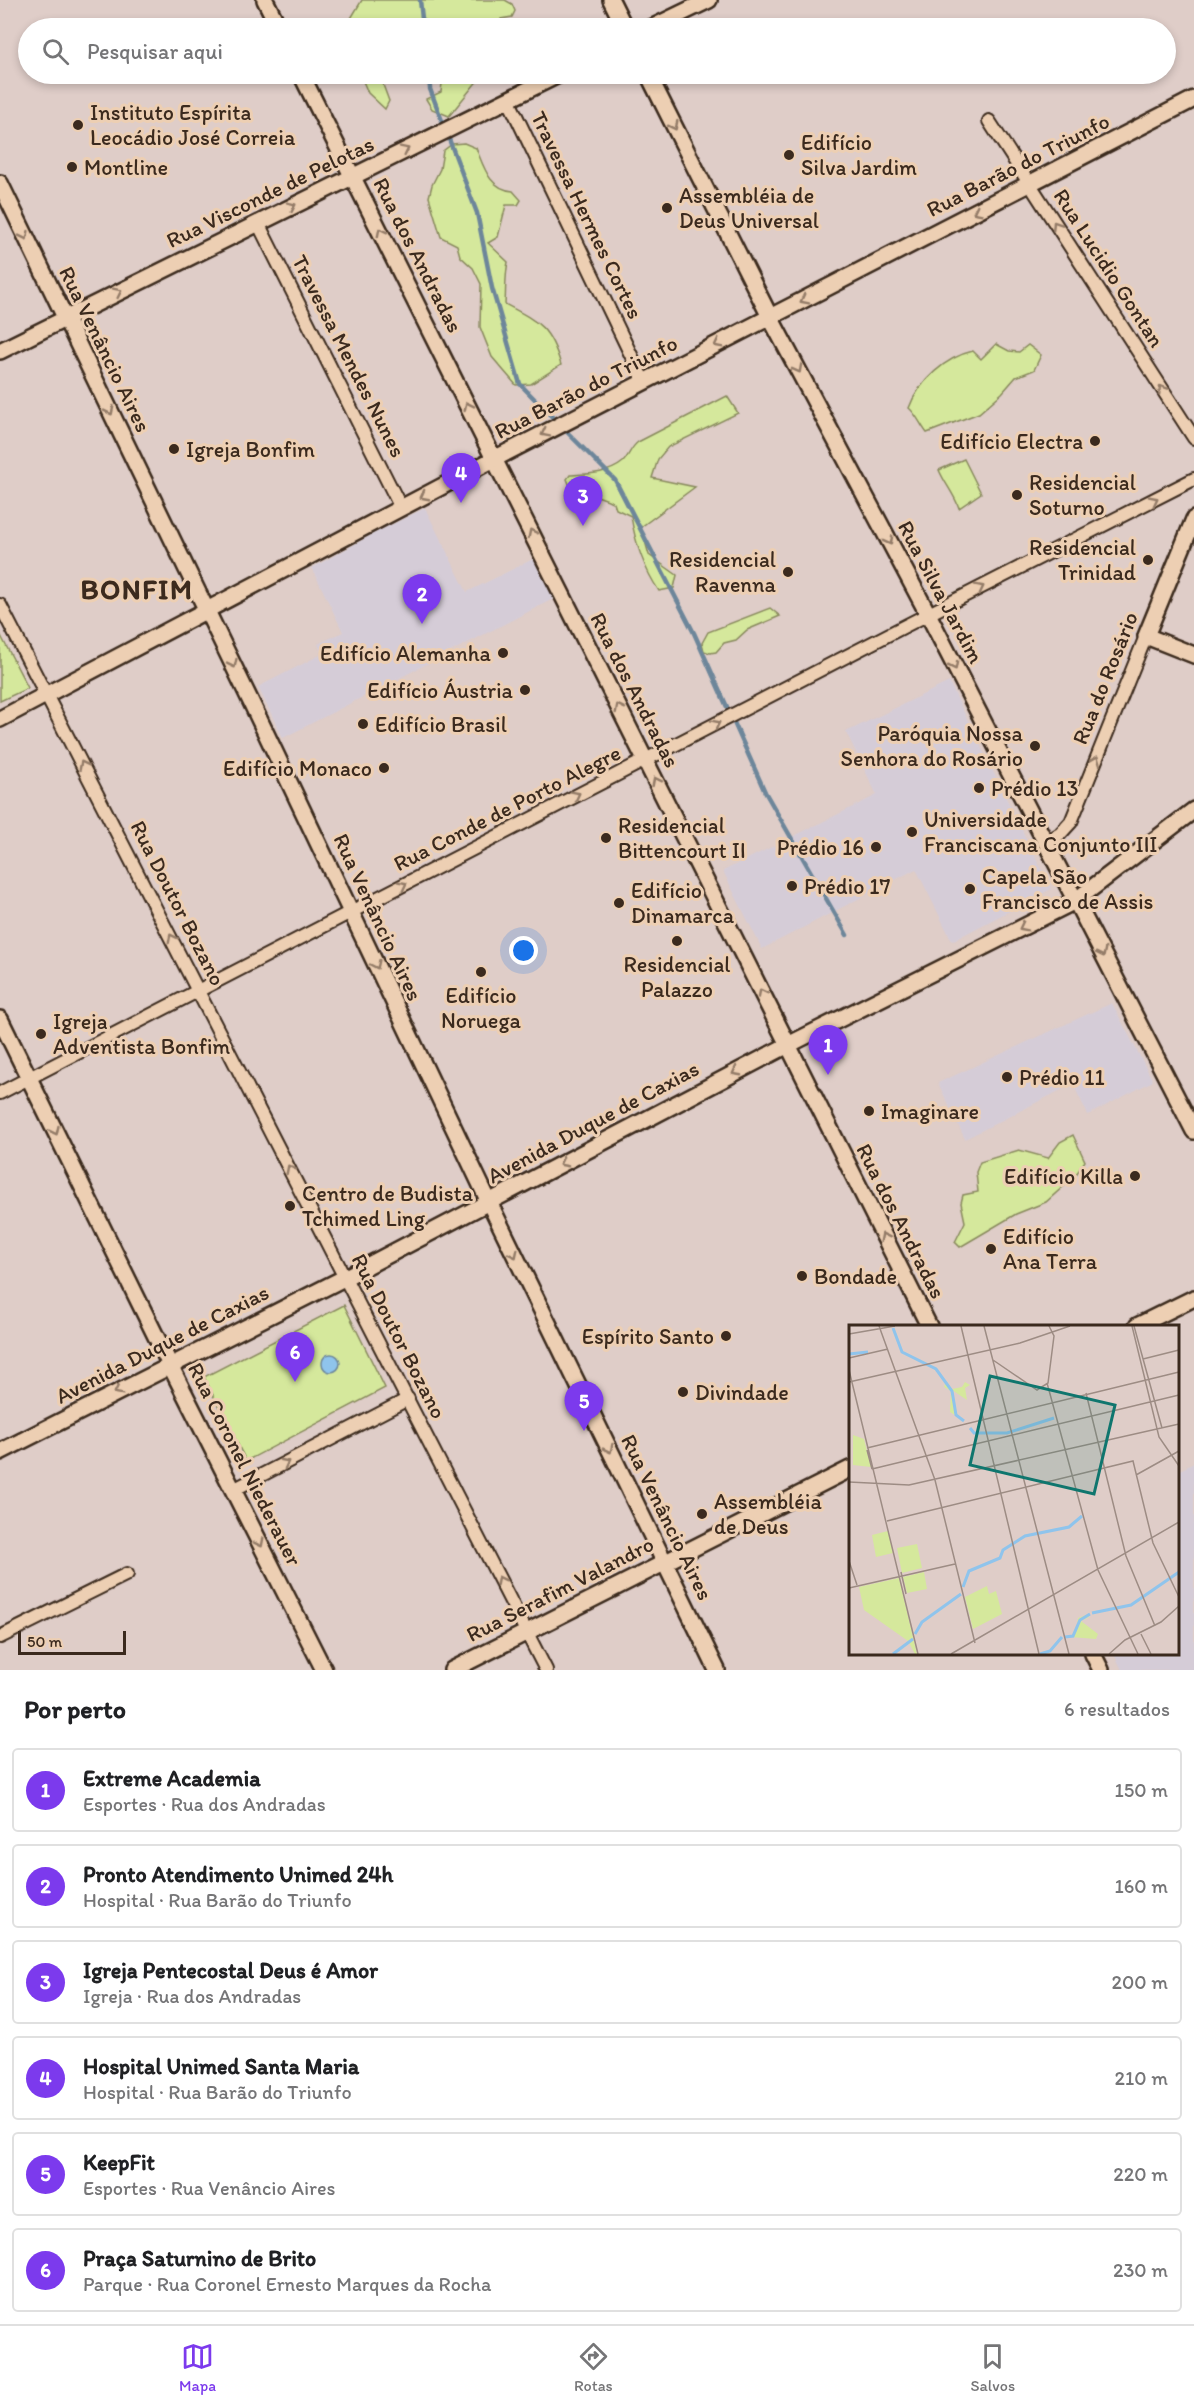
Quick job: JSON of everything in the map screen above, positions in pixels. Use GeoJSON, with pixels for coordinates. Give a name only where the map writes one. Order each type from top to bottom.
{"type":"FeatureCollection","features":[{"type":"Feature","properties":{"kind":"street"},"geometry":{"type":"LineString","coordinates":[[265,0],[274,18]]}},
{"type":"Feature","properties":{"kind":"street"},"geometry":{"type":"LineString","coordinates":[[610,0],[620,18]]}},
{"type":"Feature","properties":{"kind":"street"},"geometry":{"type":"LineString","coordinates":[[672,18],[709,0]]}},
{"type":"Feature","properties":{"kind":"street","name":"Rua dos Andradas"},"geometry":{"type":"LineString","coordinates":[[307,84],[928,1325]]}},
{"type":"Feature","properties":{"kind":"street","name":"Rua Visconde de Pelotas"},"geometry":{"type":"LineString","coordinates":[[0,351],[539,84]]}},
{"type":"Feature","properties":{"kind":"street","name":"Rua Silva Jardim"},"geometry":{"type":"LineString","coordinates":[[653,84],[770,317],[928,615],[1194,1131]]}},
{"type":"Feature","properties":{"kind":"street","name":"Travessa Hermes Cortes"},"geometry":{"type":"LineString","coordinates":[[508,99],[644,382]]}},
{"type":"Feature","properties":{"kind":"street","name":"Rua Barão do Triunfo"},"geometry":{"type":"LineString","coordinates":[[0,719],[494,459],[1194,99]]}},
{"type":"Feature","properties":{"kind":"street","name":"Rua Lucidio Gontan"},"geometry":{"type":"LineString","coordinates":[[989,121],[1194,438]]}},
{"type":"Feature","properties":{"kind":"street","name":"Rua Venâncio Aires"},"geometry":{"type":"LineString","coordinates":[[0,183],[489,1202],[717,1670]]}},
{"type":"Feature","properties":{"kind":"street","name":"Travessa Mendes Nunes"},"geometry":{"type":"LineString","coordinates":[[258,223],[401,508]]}},
{"type":"Feature","properties":{"kind":"street","name":"Rua Conde de Porto Alegre"},"geometry":{"type":"LineString","coordinates":[[0,1093],[1194,479]]}},
{"type":"Feature","properties":{"kind":"street","name":"Rua do Rosário"},"geometry":{"type":"LineString","coordinates":[[1045,843],[1060,834],[1071,822],[1194,519]]}},
{"type":"Feature","properties":{"kind":"street","name":"Rua Doutor Bozano"},"geometry":{"type":"LineString","coordinates":[[0,605],[546,1670]]}},
{"type":"Feature","properties":{"kind":"street"},"geometry":{"type":"LineString","coordinates":[[1146,636],[1194,655]]}},
{"type":"Feature","properties":{"kind":"street","name":"Avenida Duque de Caxias"},"geometry":{"type":"LineString","coordinates":[[0,1452],[345,1277],[788,1045],[1075,900],[1194,810]]}},
{"type":"Feature","properties":{"kind":"street","name":"Rua Coronel Niederauer"},"geometry":{"type":"LineString","coordinates":[[0,1019],[170,1365],[324,1670]]}},
{"type":"Feature","properties":{"kind":"street"},"geometry":{"type":"LineString","coordinates":[[1139,1325],[1194,1298]]}},
{"type":"Feature","properties":{"kind":"street"},"geometry":{"type":"LineString","coordinates":[[233,1490],[408,1399]]}},
{"type":"Feature","properties":{"kind":"street","name":"Rua Serafim Valandro"},"geometry":{"type":"LineString","coordinates":[[452,1670],[849,1470]]}},
{"type":"Feature","properties":{"kind":"street"},"geometry":{"type":"LineString","coordinates":[[0,1637],[127,1574]]}},
{"type":"Feature","properties":{"kind":"street"},"geometry":{"type":"LineString","coordinates":[[1094,1655],[1101,1670]]}},
{"type":"Feature","properties":{"kind":"shaded area"},"geometry":{"type":"Polygon","coordinates":[[[425,508],[467,592],[535,558],[555,598],[283,738],[258,687],[322,654],[318,644],[343,632],[312,568],[425,508]]]}},
{"type":"Feature","properties":{"kind":"shaded area","name":"Universidade Franciscana Conjunto III"},"geometry":{"type":"Polygon","coordinates":[[[949,682],[1051,889],[952,941],[916,869],[762,949],[723,871],[877,795],[846,732],[949,682]]]}},
{"type":"Feature","properties":{"kind":"shaded area"},"geometry":{"type":"Polygon","coordinates":[[[1112,1003],[1153,1081],[1088,1115],[1073,1084],[965,1139],[938,1083],[1112,1003]]]}},
{"type":"Feature","properties":{"kind":"shaded area"},"geometry":{"type":"Polygon","coordinates":[[[1194,1463],[1194,1670],[1122,1670],[1114,1655],[1179,1655],[1179,1470],[1194,1463]]]}},
{"type":"Feature","properties":{"kind":"green space"},"geometry":{"type":"Polygon","coordinates":[[[362,0],[505,0],[512,4],[515,11],[512,17],[506,18],[351,18],[362,0]]]}},
{"type":"Feature","properties":{"kind":"green space"},"geometry":{"type":"Polygon","coordinates":[[[364,84],[383,84],[389,101],[385,109],[368,93],[364,84]]]}},
{"type":"Feature","properties":{"kind":"green space"},"geometry":{"type":"Polygon","coordinates":[[[442,84],[475,84],[449,116],[432,109],[426,99],[441,92],[442,84]]]}},
{"type":"Feature","properties":{"kind":"green space"},"geometry":{"type":"Polygon","coordinates":[[[464,143],[476,148],[493,182],[513,191],[521,200],[518,205],[506,205],[498,237],[488,243],[508,262],[505,304],[542,327],[557,352],[561,365],[531,384],[516,385],[492,357],[480,327],[481,284],[473,268],[460,256],[457,245],[441,237],[429,197],[440,169],[443,151],[452,144],[464,143]]]}},
{"type":"Feature","properties":{"kind":"green space"},"geometry":{"type":"Polygon","coordinates":[[[996,344],[1009,351],[1019,352],[1028,345],[1041,355],[1034,370],[1016,377],[979,413],[927,433],[909,408],[919,389],[935,372],[953,359],[973,351],[981,359],[996,344]]]}},
{"type":"Feature","properties":{"kind":"green space"},"geometry":{"type":"Polygon","coordinates":[[[727,396],[738,413],[668,447],[658,459],[652,478],[695,487],[641,527],[649,555],[677,575],[674,588],[659,591],[641,555],[631,516],[616,509],[614,503],[608,500],[570,486],[567,479],[570,475],[598,473],[617,466],[625,460],[638,442],[727,396]]]}},
{"type":"Feature","properties":{"kind":"green space"},"geometry":{"type":"Polygon","coordinates":[[[964,459],[981,493],[959,508],[939,470],[964,459]]]}},
{"type":"Feature","properties":{"kind":"green space"},"geometry":{"type":"Polygon","coordinates":[[[770,608],[780,616],[747,630],[736,640],[724,643],[716,652],[704,651],[702,643],[708,632],[770,608]]]}},
{"type":"Feature","properties":{"kind":"green space"},"geometry":{"type":"Polygon","coordinates":[[[0,634],[28,688],[0,701],[0,634]]]}},
{"type":"Feature","properties":{"kind":"green space"},"geometry":{"type":"Polygon","coordinates":[[[1073,1135],[1085,1161],[1075,1176],[1046,1202],[1016,1214],[960,1247],[955,1242],[965,1222],[961,1203],[963,1195],[978,1192],[976,1172],[980,1162],[1019,1150],[1048,1158],[1060,1142],[1073,1135]]]}},
{"type":"Feature","properties":{"kind":"green space"},"geometry":{"type":"Polygon","coordinates":[[[344,1305],[385,1388],[246,1461],[204,1377],[344,1305]]]}},
{"type":"Feature","properties":{"kind":"water"},"geometry":{"type":"Polygon","coordinates":[[[331,1354],[339,1359],[340,1363],[335,1371],[331,1372],[323,1367],[322,1363],[327,1355],[331,1354]]]}},
{"type":"Feature","properties":{"kind":"waterway"},"geometry":{"type":"LineString","coordinates":[[420,0],[422,18]]}},
{"type":"Feature","properties":{"kind":"waterway"},"geometry":{"type":"LineString","coordinates":[[430,84],[477,213],[492,288],[520,384],[557,422]]}},
{"type":"Feature","properties":{"kind":"waterway"},"geometry":{"type":"LineString","coordinates":[[563,428],[615,480],[694,633],[765,792],[847,935]]}},
{"type":"Feature","properties":{"kind":"place","name":"Instituto Espírita Leocádio José Correia"},"geometry":{"type":"Point","coordinates":[78,125]}},
{"type":"Feature","properties":{"kind":"place","name":"Edifício Silva Jardim"},"geometry":{"type":"Point","coordinates":[789,155]}},
{"type":"Feature","properties":{"kind":"place","name":"Montline"},"geometry":{"type":"Point","coordinates":[72,167]}},
{"type":"Feature","properties":{"kind":"place","name":"Assembléia de Deus Universal"},"geometry":{"type":"Point","coordinates":[667,208]}},
{"type":"Feature","properties":{"kind":"place","name":"Edifício Electra"},"geometry":{"type":"Point","coordinates":[1095,441]}},
{"type":"Feature","properties":{"kind":"place","name":"Igreja Bonfim"},"geometry":{"type":"Point","coordinates":[174,449]}},
{"type":"Feature","properties":{"kind":"place","name":"Residencial Soturno"},"geometry":{"type":"Point","coordinates":[1017,495]}},
{"type":"Feature","properties":{"kind":"place","name":"Hospital Unimed Santa Maria"},"geometry":{"type":"Point","coordinates":[461,503]}},
{"type":"Feature","properties":{"kind":"place","name":"Igreja Pentecostal Deus é Amor"},"geometry":{"type":"Point","coordinates":[583,526]}},
{"type":"Feature","properties":{"kind":"place","name":"Residencial Trinidad"},"geometry":{"type":"Point","coordinates":[1148,560]}},
{"type":"Feature","properties":{"kind":"place","name":"Residencial Ravenna"},"geometry":{"type":"Point","coordinates":[788,572]}},
{"type":"Feature","properties":{"kind":"place","name":"Pronto Atendimento Unimed 24h"},"geometry":{"type":"Point","coordinates":[422,624]}},
{"type":"Feature","properties":{"kind":"place","name":"Edifício Alemanha"},"geometry":{"type":"Point","coordinates":[503,653]}},
{"type":"Feature","properties":{"kind":"place","name":"Edifício Áustria"},"geometry":{"type":"Point","coordinates":[525,690]}},
{"type":"Feature","properties":{"kind":"place","name":"Edifício Brasil"},"geometry":{"type":"Point","coordinates":[363,724]}},
{"type":"Feature","properties":{"kind":"place","name":"Paróquia Nossa Senhora do Rosário"},"geometry":{"type":"Point","coordinates":[1035,746]}},
{"type":"Feature","properties":{"kind":"place","name":"Edifício Monaco"},"geometry":{"type":"Point","coordinates":[384,768]}},
{"type":"Feature","properties":{"kind":"place","name":"Prédio 13"},"geometry":{"type":"Point","coordinates":[979,788]}},
{"type":"Feature","properties":{"kind":"place","name":"Universidade Franciscana Conjunto III"},"geometry":{"type":"Point","coordinates":[912,832]}},
{"type":"Feature","properties":{"kind":"place","name":"Residencial Bittencourt II"},"geometry":{"type":"Point","coordinates":[606,838]}},
{"type":"Feature","properties":{"kind":"place","name":"Prédio 16"},"geometry":{"type":"Point","coordinates":[876,847]}},
{"type":"Feature","properties":{"kind":"place","name":"Prédio 17"},"geometry":{"type":"Point","coordinates":[792,886]}},
{"type":"Feature","properties":{"kind":"place","name":"Capela São Francisco de Assis"},"geometry":{"type":"Point","coordinates":[970,889]}},
{"type":"Feature","properties":{"kind":"place","name":"Edifício Dinamarca"},"geometry":{"type":"Point","coordinates":[619,903]}},
{"type":"Feature","properties":{"kind":"place","name":"Residencial Palazzo"},"geometry":{"type":"Point","coordinates":[677,941]}},
{"type":"Feature","properties":{"kind":"place","name":"Edifício Noruega"},"geometry":{"type":"Point","coordinates":[481,972]}},
{"type":"Feature","properties":{"kind":"place","name":"Igreja Adventista Bonfim"},"geometry":{"type":"Point","coordinates":[41,1034]}},
{"type":"Feature","properties":{"kind":"place","name":"Extreme Academia"},"geometry":{"type":"Point","coordinates":[828,1075]}},
{"type":"Feature","properties":{"kind":"place","name":"Prédio 11"},"geometry":{"type":"Point","coordinates":[1007,1077]}},
{"type":"Feature","properties":{"kind":"place","name":"Imaginare"},"geometry":{"type":"Point","coordinates":[869,1111]}},
{"type":"Feature","properties":{"kind":"place","name":"Edifício Killa"},"geometry":{"type":"Point","coordinates":[1135,1176]}},
{"type":"Feature","properties":{"kind":"place","name":"Centro de Budista Tchimed Ling"},"geometry":{"type":"Point","coordinates":[290,1206]}},
{"type":"Feature","properties":{"kind":"place","name":"Edifício Ana Terra"},"geometry":{"type":"Point","coordinates":[991,1249]}},
{"type":"Feature","properties":{"kind":"place","name":"Bondade"},"geometry":{"type":"Point","coordinates":[802,1276]}},
{"type":"Feature","properties":{"kind":"place","name":"Espírito Santo"},"geometry":{"type":"Point","coordinates":[726,1336]}},
{"type":"Feature","properties":{"kind":"place","name":"Praça Saturnino de Brito"},"geometry":{"type":"Point","coordinates":[295,1382]}},
{"type":"Feature","properties":{"kind":"place","name":"Divindade"},"geometry":{"type":"Point","coordinates":[683,1392]}},
{"type":"Feature","properties":{"kind":"place","name":"KeepFit"},"geometry":{"type":"Point","coordinates":[584,1431]}},
{"type":"Feature","properties":{"kind":"place","name":"Assembléia de Deus"},"geometry":{"type":"Point","coordinates":[702,1514]}},
{"type":"Feature","properties":{"kind":"district","name":"BONFIM"},"geometry":{"type":"Point","coordinates":[137,589]}}]}
